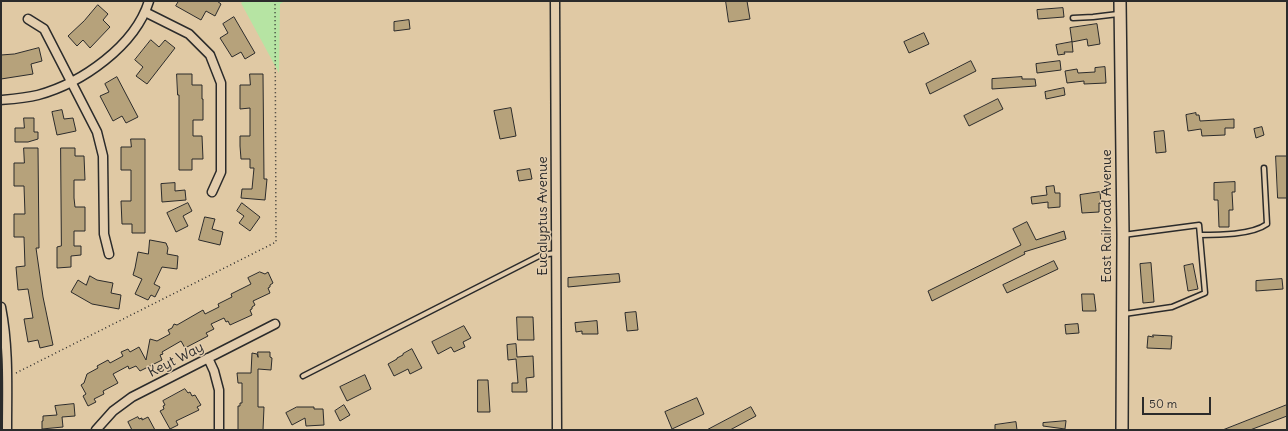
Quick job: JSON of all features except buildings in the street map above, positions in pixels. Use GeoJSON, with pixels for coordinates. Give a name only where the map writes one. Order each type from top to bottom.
{"type":"FeatureCollection","features":[{"type":"Feature","properties":{"kind":"street"},"geometry":{"type":"LineString","coordinates":[[1,100],[37,95],[72,82],[100,64],[125,41],[145,12],[149,1]]}},
{"type":"Feature","properties":{"kind":"street","name":"Eucalyptus Avenue"},"geometry":{"type":"LineString","coordinates":[[555,1],[557,430]]}},
{"type":"Feature","properties":{"kind":"street","name":"East Railroad Avenue"},"geometry":{"type":"LineString","coordinates":[[1120,1],[1123,235],[1122,430]]}},
{"type":"Feature","properties":{"kind":"street"},"geometry":{"type":"LineString","coordinates":[[145,12],[189,34],[210,55],[220,83],[221,172],[212,192]]}},
{"type":"Feature","properties":{"kind":"street"},"geometry":{"type":"LineString","coordinates":[[28,19],[44,29],[97,132],[103,156],[104,234],[109,254]]}},
{"type":"Feature","properties":{"kind":"street"},"geometry":{"type":"LineString","coordinates":[[1,307],[5,327],[7,356],[7,430]]}},
{"type":"Feature","properties":{"kind":"street","name":"Keyt Way"},"geometry":{"type":"LineString","coordinates":[[96,430],[113,411],[132,397],[275,324]]}},
{"type":"Feature","properties":{"kind":"street"},"geometry":{"type":"LineString","coordinates":[[208,358],[214,371],[219,390],[219,430]]}},
{"type":"Feature","properties":{"kind":"lane"},"geometry":{"type":"LineString","coordinates":[[1073,18],[1120,14]]}},
{"type":"Feature","properties":{"kind":"lane"},"geometry":{"type":"LineString","coordinates":[[1200,235],[1227,235],[1261,229],[1267,224],[1264,168]]}},
{"type":"Feature","properties":{"kind":"lane"},"geometry":{"type":"LineString","coordinates":[[1123,235],[1199,225],[1205,293],[1172,307],[1123,314]]}},
{"type":"Feature","properties":{"kind":"lane"},"geometry":{"type":"LineString","coordinates":[[303,376],[541,255],[557,253]]}},
{"type":"Feature","properties":{"kind":"path"},"geometry":{"type":"LineString","coordinates":[[7,377],[276,242],[275,1]]}},
{"type":"Feature","properties":{"kind":"green space"},"geometry":{"type":"Polygon","coordinates":[[[244,1],[285,1],[280,4],[279,73],[241,3],[244,1]]]}}]}
